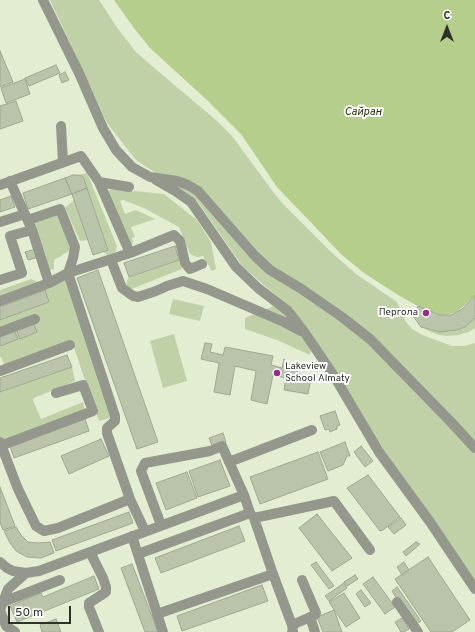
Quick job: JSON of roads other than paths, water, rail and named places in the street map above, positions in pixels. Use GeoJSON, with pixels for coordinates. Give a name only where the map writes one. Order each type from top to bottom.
{"type":"FeatureCollection","features":[{"type":"Feature","properties":{"kind":"street"},"geometry":{"type":"LineString","coordinates":[[43,0],[76,66],[103,128],[116,150],[132,167],[175,191],[191,202],[236,267],[258,288],[288,311],[334,376],[379,452],[430,522],[475,589]]}},
{"type":"Feature","properties":{"kind":"street"},"geometry":{"type":"LineString","coordinates":[[61,126],[63,162]]}},
{"type":"Feature","properties":{"kind":"street"},"geometry":{"type":"LineString","coordinates":[[0,185],[81,156],[99,182],[130,253]]}},
{"type":"Feature","properties":{"kind":"street"},"geometry":{"type":"LineString","coordinates":[[150,177],[177,181],[198,191],[255,256],[270,270],[342,316],[370,339],[475,448]]}},
{"type":"Feature","properties":{"kind":"street"},"geometry":{"type":"LineString","coordinates":[[10,181],[28,221],[49,283]]}},
{"type":"Feature","properties":{"kind":"street"},"geometry":{"type":"LineString","coordinates":[[99,182],[130,187]]}},
{"type":"Feature","properties":{"kind":"street"},"geometry":{"type":"LineString","coordinates":[[0,222],[28,221],[60,209],[75,247],[68,273],[115,416],[114,421],[107,428],[106,433],[130,499],[145,531]]}},
{"type":"Feature","properties":{"kind":"street"},"geometry":{"type":"LineString","coordinates":[[0,280],[22,273],[10,236],[28,221]]}},
{"type":"Feature","properties":{"kind":"street"},"geometry":{"type":"LineString","coordinates":[[0,301],[49,283],[68,273],[130,253],[174,235],[180,241],[185,263],[190,270],[202,264]]}},
{"type":"Feature","properties":{"kind":"street"},"geometry":{"type":"LineString","coordinates":[[110,260],[122,288],[133,296],[156,292],[167,286],[183,281],[207,289],[284,322],[305,333]]}},
{"type":"Feature","properties":{"kind":"street"},"geometry":{"type":"LineString","coordinates":[[0,332],[35,319]]}},
{"type":"Feature","properties":{"kind":"street"},"geometry":{"type":"LineString","coordinates":[[0,371],[70,345]]}},
{"type":"Feature","properties":{"kind":"street"},"geometry":{"type":"LineString","coordinates":[[56,393],[83,385],[92,411],[0,445],[18,489],[36,526],[44,531],[58,528],[130,499]]}},
{"type":"Feature","properties":{"kind":"street"},"geometry":{"type":"LineString","coordinates":[[229,462],[312,430]]}},
{"type":"Feature","properties":{"kind":"street"},"geometry":{"type":"LineString","coordinates":[[161,526],[141,471],[145,463],[210,451],[222,446],[252,515],[292,628],[316,613],[302,580]]}},
{"type":"Feature","properties":{"kind":"street"},"geometry":{"type":"LineString","coordinates":[[0,562],[13,571],[26,573],[39,571],[244,495]]}},
{"type":"Feature","properties":{"kind":"street"},"geometry":{"type":"LineString","coordinates":[[138,554],[252,515],[334,501],[370,550]]}},
{"type":"Feature","properties":{"kind":"street"},"geometry":{"type":"LineString","coordinates":[[132,536],[163,632]]}},
{"type":"Feature","properties":{"kind":"street"},"geometry":{"type":"LineString","coordinates":[[90,552],[106,587],[106,592],[89,603],[98,632]]}},
{"type":"Feature","properties":{"kind":"street"},"geometry":{"type":"LineString","coordinates":[[15,632],[3,627],[0,610],[8,589],[26,573]]}},
{"type":"Feature","properties":{"kind":"street"},"geometry":{"type":"LineString","coordinates":[[157,614],[273,574]]}},
{"type":"Feature","properties":{"kind":"street"},"geometry":{"type":"LineString","coordinates":[[3,602],[60,580]]}},
{"type":"Feature","properties":{"kind":"street"},"geometry":{"type":"LineString","coordinates":[[397,602],[418,632]]}},
{"type":"Feature","properties":{"kind":"street"},"geometry":{"type":"LineString","coordinates":[[310,617],[316,632]]}},
{"type":"Feature","properties":{"kind":"water","name":"Сайран"},"geometry":{"type":"Polygon","coordinates":[[[114,0],[475,0],[475,295],[457,312],[440,315],[418,306],[398,295],[364,273],[341,254],[277,187],[241,134],[207,100],[150,48],[114,0]]]}},
{"type":"Feature","properties":{"kind":"place","name":"Пергола"},"geometry":{"type":"Point","coordinates":[426,313]}},
{"type":"Feature","properties":{"kind":"place","name":"Lakeview School Almaty"},"geometry":{"type":"Point","coordinates":[277,373]}}]}
